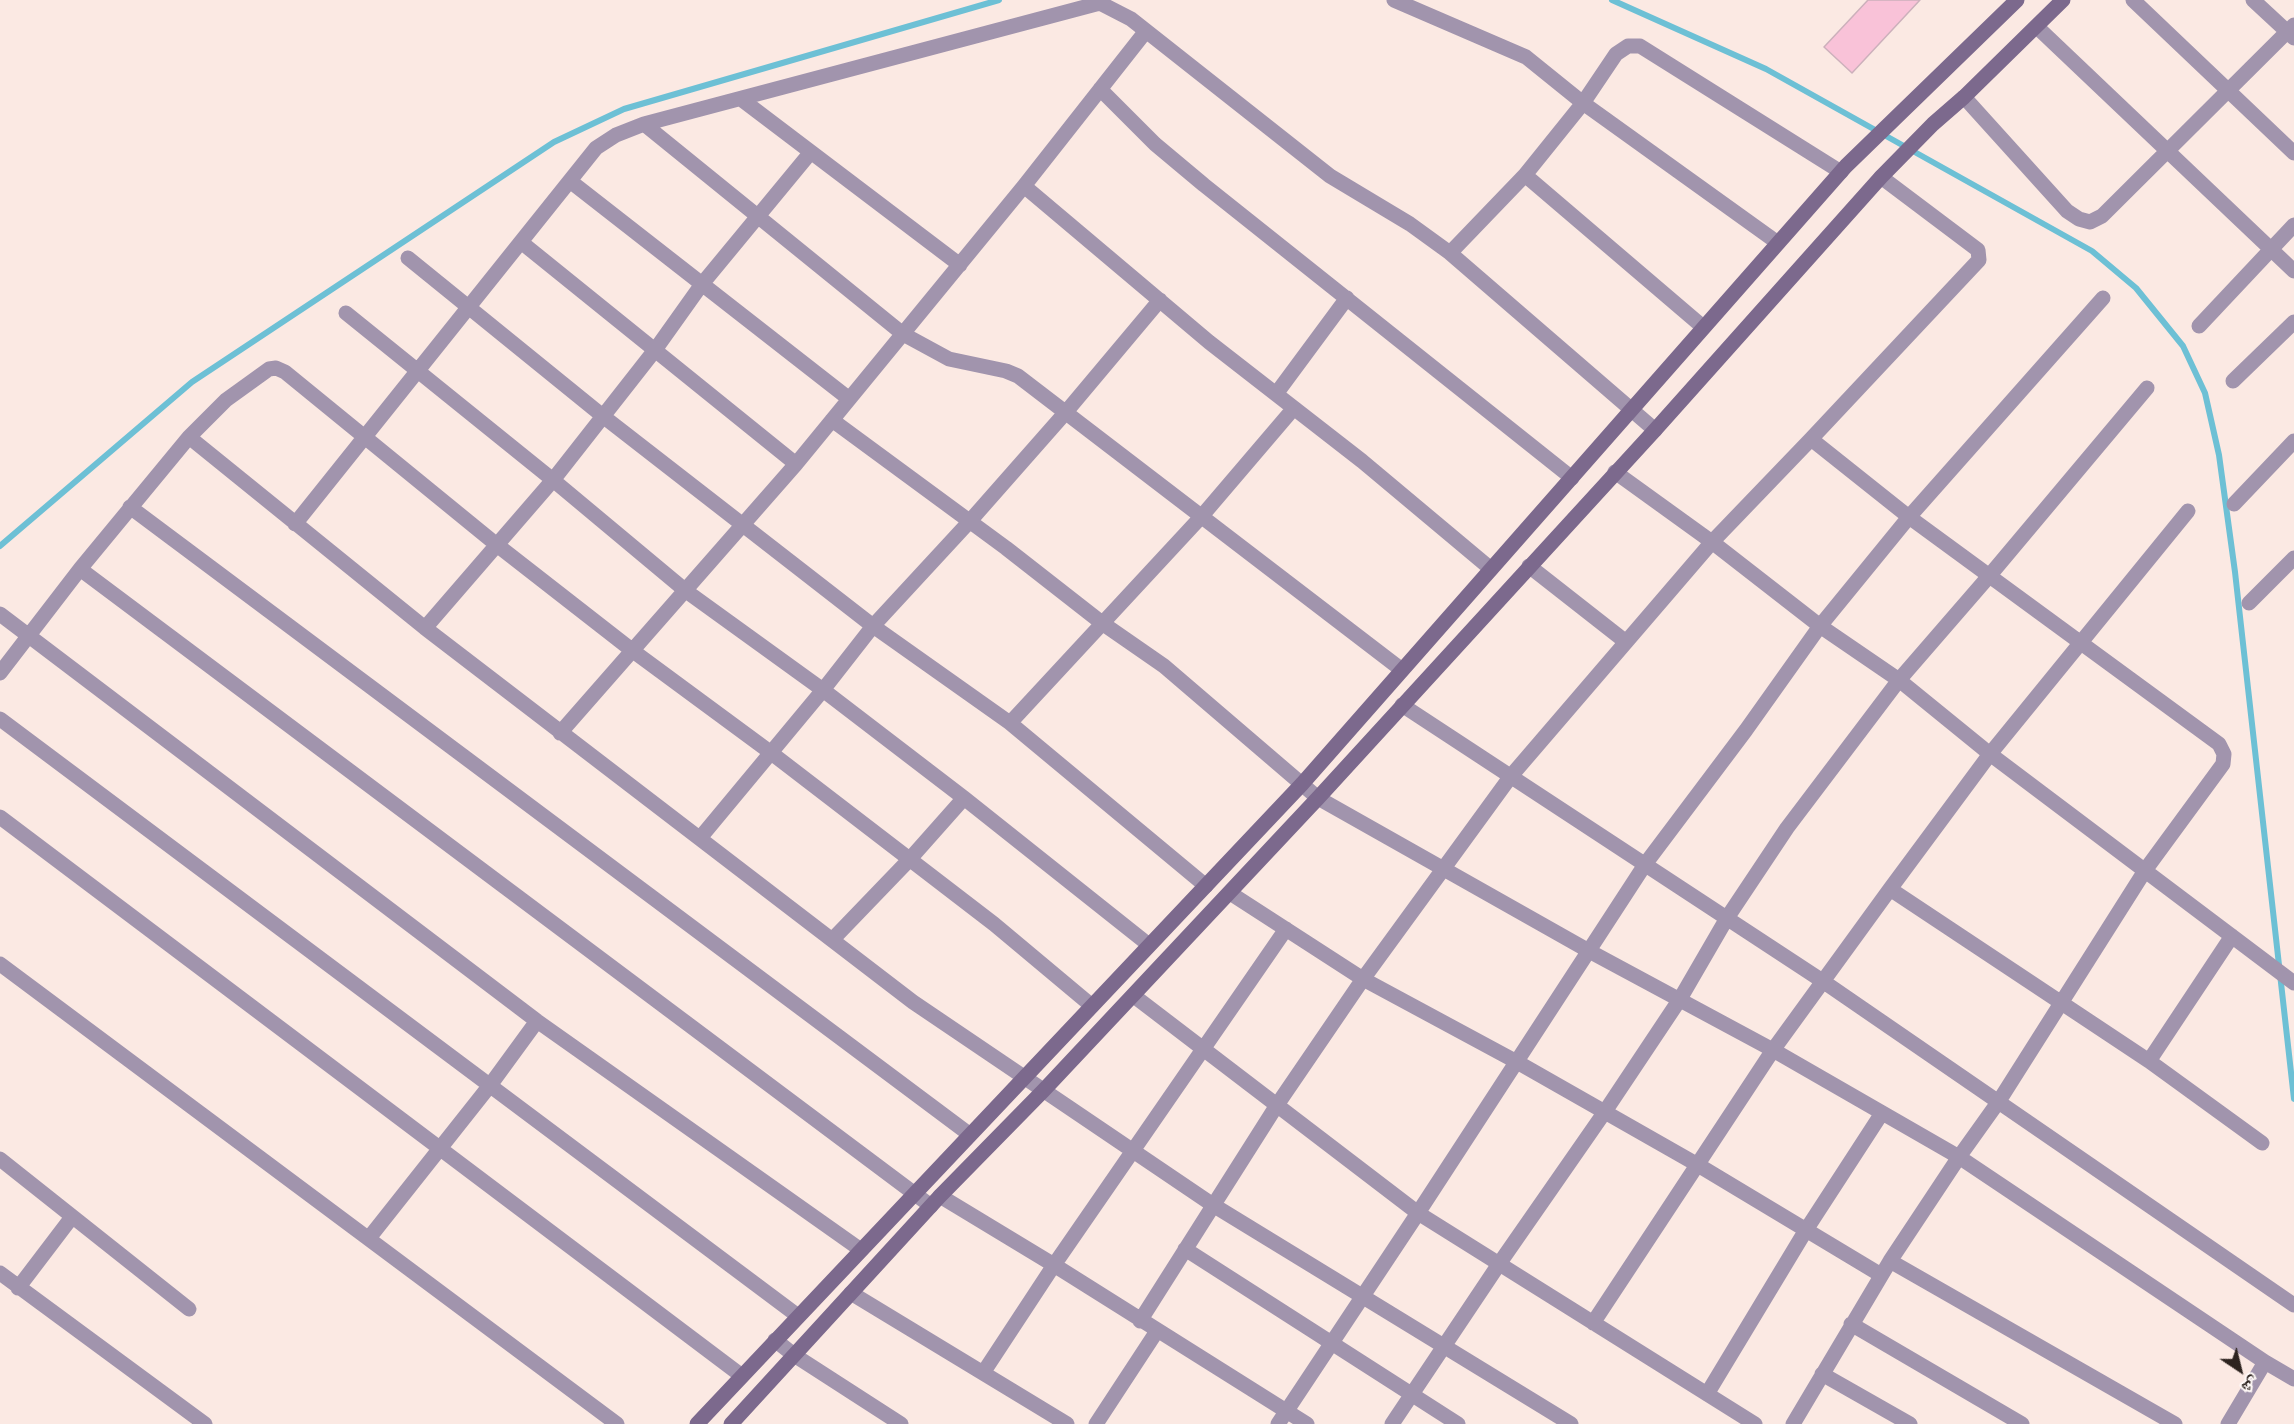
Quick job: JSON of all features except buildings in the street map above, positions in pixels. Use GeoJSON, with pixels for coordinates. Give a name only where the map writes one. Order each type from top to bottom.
{"type":"FeatureCollection","features":[{"type":"Feature","properties":{"kind":"main road"},"geometry":{"type":"LineString","coordinates":[[697,1424],[1302,784],[1844,169],[2017,0]]}},
{"type":"Feature","properties":{"kind":"main road"},"geometry":{"type":"LineString","coordinates":[[731,1424],[936,1201],[1044,1091],[1318,798],[1655,430],[1886,173],[1933,124],[1964,97],[2063,0]]}},
{"type":"Feature","properties":{"kind":"street"},"geometry":{"type":"LineString","coordinates":[[1394,0],[1526,57],[1583,103],[1778,243]]}},
{"type":"Feature","properties":{"kind":"street"},"geometry":{"type":"LineString","coordinates":[[2133,0],[2294,153]]}},
{"type":"Feature","properties":{"kind":"street"},"geometry":{"type":"LineString","coordinates":[[1964,97],[2067,211],[2079,219],[2090,222],[2102,216],[2292,32],[2253,0]]}},
{"type":"Feature","properties":{"kind":"street"},"geometry":{"type":"LineString","coordinates":[[295,524],[596,148],[616,135],[644,124],[1102,2],[1146,31],[1330,176],[1410,224],[1450,253],[1655,430]]}},
{"type":"Feature","properties":{"kind":"street"},"geometry":{"type":"LineString","coordinates":[[2037,27],[2294,271]]}},
{"type":"Feature","properties":{"kind":"street"},"geometry":{"type":"LineString","coordinates":[[560,733],[796,464],[1024,186],[1146,31]]}},
{"type":"Feature","properties":{"kind":"street"},"geometry":{"type":"LineString","coordinates":[[1450,253],[1525,175],[1583,103],[1616,54],[1628,46],[1640,46],[1844,169]]}},
{"type":"Feature","properties":{"kind":"street"},"geometry":{"type":"LineString","coordinates":[[1100,89],[1155,144],[1572,477]]}},
{"type":"Feature","properties":{"kind":"street"},"geometry":{"type":"LineString","coordinates":[[741,99],[960,265]]}},
{"type":"Feature","properties":{"kind":"street"},"geometry":{"type":"LineString","coordinates":[[644,124],[903,334],[949,359],[1006,371],[1018,376],[1402,670]]}},
{"type":"Feature","properties":{"kind":"street"},"geometry":{"type":"LineString","coordinates":[[425,628],[553,480],[655,350],[702,284],[811,152]]}},
{"type":"Feature","properties":{"kind":"street"},"geometry":{"type":"LineString","coordinates":[[1140,1321],[1277,1105],[1363,979],[1512,776],[1712,542],[1979,260],[1978,250],[1886,173]]}},
{"type":"Feature","properties":{"kind":"street"},"geometry":{"type":"LineString","coordinates":[[1525,175],[1703,327]]}},
{"type":"Feature","properties":{"kind":"street"},"geometry":{"type":"LineString","coordinates":[[570,181],[848,398]]}},
{"type":"Feature","properties":{"kind":"street"},"geometry":{"type":"LineString","coordinates":[[1024,186],[1160,300],[1362,461],[1491,568]]}},
{"type":"Feature","properties":{"kind":"street"},"geometry":{"type":"LineString","coordinates":[[2199,326],[2294,225]]}},
{"type":"Feature","properties":{"kind":"street"},"geometry":{"type":"LineString","coordinates":[[521,242],[796,464]]}},
{"type":"Feature","properties":{"kind":"street"},"geometry":{"type":"LineString","coordinates":[[408,258],[604,417],[873,626],[1010,723],[1206,886]]}},
{"type":"Feature","properties":{"kind":"street"},"geometry":{"type":"LineString","coordinates":[[1276,394],[1347,298]]}},
{"type":"Feature","properties":{"kind":"street"},"geometry":{"type":"LineString","coordinates":[[1282,1418],[1419,1213],[1646,864],[1820,626],[1909,517],[2103,298]]}},
{"type":"Feature","properties":{"kind":"street"},"geometry":{"type":"LineString","coordinates":[[700,838],[873,626],[1066,412],[1160,300]]}},
{"type":"Feature","properties":{"kind":"street"},"geometry":{"type":"LineString","coordinates":[[345,313],[553,480],[686,591],[823,690],[964,798],[1149,945]]}},
{"type":"Feature","properties":{"kind":"street"},"geometry":{"type":"LineString","coordinates":[[2233,381],[2294,322]]}},
{"type":"Feature","properties":{"kind":"street"},"geometry":{"type":"LineString","coordinates":[[0,673],[80,569],[189,437],[226,400],[273,368],[285,372],[497,545],[633,651],[770,752],[994,924],[1092,1006]]}},
{"type":"Feature","properties":{"kind":"street"},"geometry":{"type":"LineString","coordinates":[[1392,1424],[1442,1347],[1680,999],[1727,918],[1787,828],[1899,681],[2147,388]]}},
{"type":"Feature","properties":{"kind":"street"},"geometry":{"type":"LineString","coordinates":[[1010,723],[1201,517],[1294,408]]}},
{"type":"Feature","properties":{"kind":"street"},"geometry":{"type":"LineString","coordinates":[[832,420],[970,521],[1102,623],[1164,666],[1318,798],[1588,951],[1773,1050],[1959,1157],[2265,1362],[2294,1379]]}},
{"type":"Feature","properties":{"kind":"street"},"geometry":{"type":"LineString","coordinates":[[189,437],[425,628],[913,1002],[1213,1205],[1570,1424]]}},
{"type":"Feature","properties":{"kind":"street"},"geometry":{"type":"LineString","coordinates":[[1793,1424],[1890,1261],[1999,1101],[2146,869],[2223,764],[2224,754],[2219,744],[1909,517],[1812,439]]}},
{"type":"Feature","properties":{"kind":"street"},"geometry":{"type":"LineString","coordinates":[[2234,504],[2294,441]]}},
{"type":"Feature","properties":{"kind":"street"},"geometry":{"type":"LineString","coordinates":[[1615,472],[1712,542],[1820,626],[1899,681],[1990,754],[2146,869],[2290,981]]}},
{"type":"Feature","properties":{"kind":"street"},"geometry":{"type":"LineString","coordinates":[[130,507],[969,1134]]}},
{"type":"Feature","properties":{"kind":"street"},"geometry":{"type":"LineString","coordinates":[[1593,1323],[1773,1050],[1890,889],[1990,754],[2188,511]]}},
{"type":"Feature","properties":{"kind":"street"},"geometry":{"type":"LineString","coordinates":[[2248,603],[2294,558]]}},
{"type":"Feature","properties":{"kind":"street"},"geometry":{"type":"LineString","coordinates":[[1529,566],[1626,642]]}},
{"type":"Feature","properties":{"kind":"street"},"geometry":{"type":"LineString","coordinates":[[80,569],[913,1193],[936,1201],[1054,1265],[1157,1331],[1282,1418],[1307,1424]]}},
{"type":"Feature","properties":{"kind":"street"},"geometry":{"type":"LineString","coordinates":[[0,614],[537,1021],[861,1250]]}},
{"type":"Feature","properties":{"kind":"street"},"geometry":{"type":"LineString","coordinates":[[1402,705],[1824,982],[2294,1305]]}},
{"type":"Feature","properties":{"kind":"street"},"geometry":{"type":"LineString","coordinates":[[0,718],[798,1316]]}},
{"type":"Feature","properties":{"kind":"street"},"geometry":{"type":"LineString","coordinates":[[832,940],[909,860],[964,798]]}},
{"type":"Feature","properties":{"kind":"street"},"geometry":{"type":"LineString","coordinates":[[0,817],[742,1376]]}},
{"type":"Feature","properties":{"kind":"street"},"geometry":{"type":"LineString","coordinates":[[1890,889],[2149,1061],[2262,1143]]}},
{"type":"Feature","properties":{"kind":"street"},"geometry":{"type":"LineString","coordinates":[[1230,893],[1363,979],[1517,1062],[1698,1165],[1881,1275]]}},
{"type":"Feature","properties":{"kind":"street"},"geometry":{"type":"LineString","coordinates":[[983,1373],[1054,1265],[1286,929]]}},
{"type":"Feature","properties":{"kind":"street"},"geometry":{"type":"LineString","coordinates":[[2149,1061],[2232,936]]}},
{"type":"Feature","properties":{"kind":"street"},"geometry":{"type":"LineString","coordinates":[[0,964],[617,1424]]}},
{"type":"Feature","properties":{"kind":"street"},"geometry":{"type":"LineString","coordinates":[[1134,996],[1419,1213],[1755,1424]]}},
{"type":"Feature","properties":{"kind":"street"},"geometry":{"type":"LineString","coordinates":[[369,1238],[441,1149],[537,1021]]}},
{"type":"Feature","properties":{"kind":"street"},"geometry":{"type":"LineString","coordinates":[[1707,1394],[1806,1230],[1882,1113]]}},
{"type":"Feature","properties":{"kind":"street"},"geometry":{"type":"LineString","coordinates":[[0,1159],[189,1309]]}},
{"type":"Feature","properties":{"kind":"street"},"geometry":{"type":"LineString","coordinates":[[18,1288],[72,1217]]}},
{"type":"Feature","properties":{"kind":"street"},"geometry":{"type":"LineString","coordinates":[[1185,1249],[1331,1345],[1458,1424]]}},
{"type":"Feature","properties":{"kind":"street"},"geometry":{"type":"LineString","coordinates":[[1890,1261],[2175,1424]]}},
{"type":"Feature","properties":{"kind":"street"},"geometry":{"type":"LineString","coordinates":[[0,1273],[205,1424]]}},
{"type":"Feature","properties":{"kind":"street"},"geometry":{"type":"LineString","coordinates":[[851,1293],[1066,1424]]}},
{"type":"Feature","properties":{"kind":"street"},"geometry":{"type":"LineString","coordinates":[[1851,1324],[2022,1424]]}},
{"type":"Feature","properties":{"kind":"street"},"geometry":{"type":"LineString","coordinates":[[1096,1424],[1157,1331]]}},
{"type":"Feature","properties":{"kind":"street"},"geometry":{"type":"LineString","coordinates":[[776,1341],[794,1356],[901,1424]]}},
{"type":"Feature","properties":{"kind":"street"},"geometry":{"type":"LineString","coordinates":[[2228,1424],[2265,1362]]}},
{"type":"Feature","properties":{"kind":"street"},"geometry":{"type":"LineString","coordinates":[[1822,1374],[1910,1424]]}},
{"type":"Feature","properties":{"kind":"waterway"},"geometry":{"type":"LineString","coordinates":[[0,546],[192,382],[554,142],[624,109],[999,0]]}},
{"type":"Feature","properties":{"kind":"waterway"},"geometry":{"type":"LineString","coordinates":[[1612,0],[1766,69],[2092,251],[2136,288],[2183,346],[2205,393],[2219,455],[2235,572],[2294,1099]]}}]}
